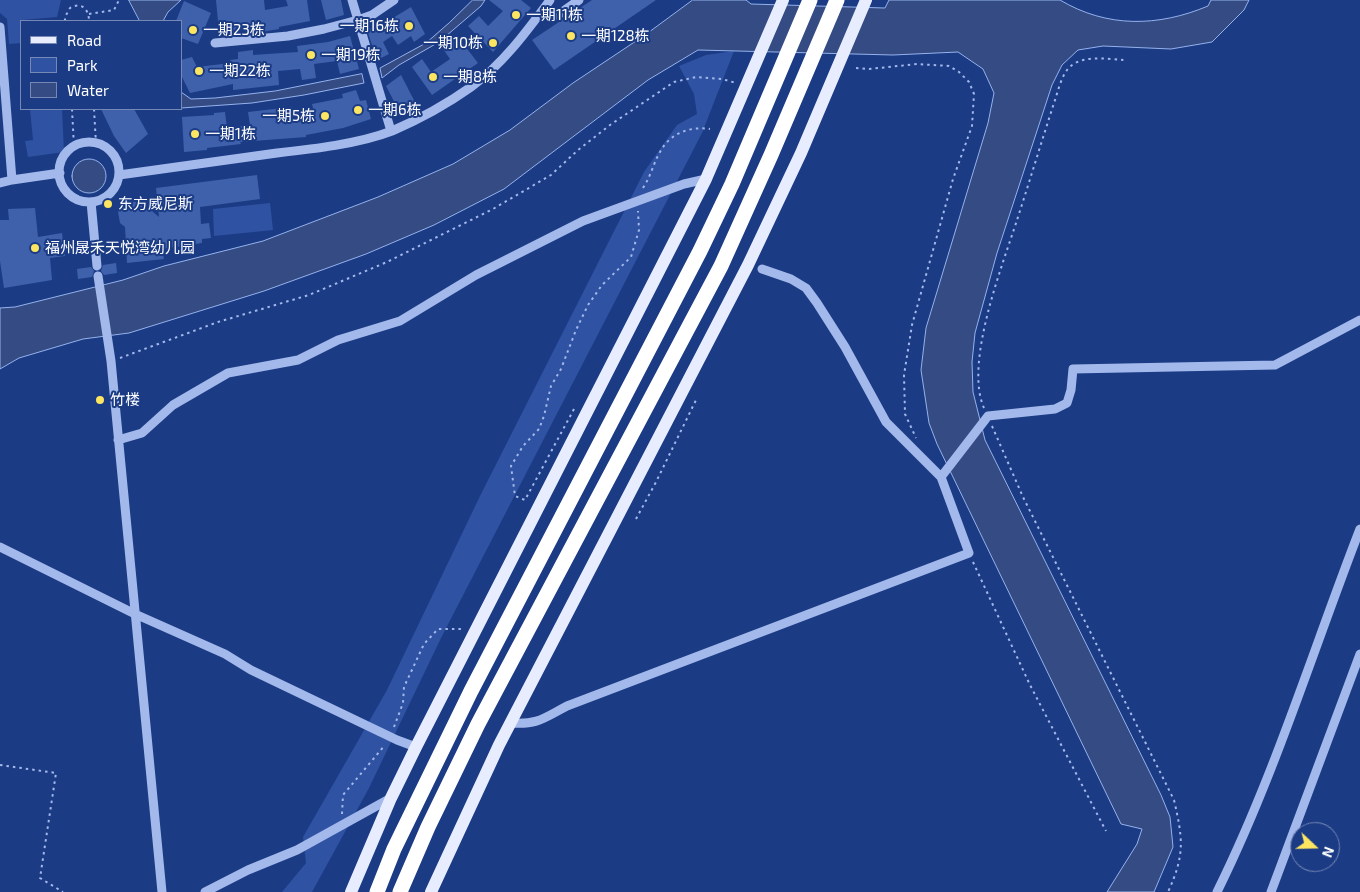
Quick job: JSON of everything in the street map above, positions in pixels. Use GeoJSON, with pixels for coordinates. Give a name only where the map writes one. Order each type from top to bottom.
{"type":"FeatureCollection","features":[{"type":"Feature","properties":{"kind":"highway"},"geometry":{"type":"LineString","coordinates":[[400,892],[428,827],[478,724],[721,266],[837,0]]}},
{"type":"Feature","properties":{"kind":"highway"},"geometry":{"type":"LineString","coordinates":[[377,892],[394,849],[471,691],[700,251],[732,184],[809,1]]}},
{"type":"Feature","properties":{"kind":"main road"},"geometry":{"type":"LineString","coordinates":[[351,892],[391,798],[416,746],[706,179],[782,1]]}},
{"type":"Feature","properties":{"kind":"main road"},"geometry":{"type":"LineString","coordinates":[[431,892],[455,836],[511,723],[748,264],[801,153],[865,3]]}},
{"type":"Feature","properties":{"kind":"street"},"geometry":{"type":"LineString","coordinates":[[352,0],[391,131]]}},
{"type":"Feature","properties":{"kind":"street"},"geometry":{"type":"LineString","coordinates":[[215,43],[288,36],[358,20],[372,15],[394,0]]}},
{"type":"Feature","properties":{"kind":"street"},"geometry":{"type":"LineString","coordinates":[[119,175],[309,149],[348,142],[391,131],[434,110],[472,86],[501,61],[525,34],[550,0]]}},
{"type":"Feature","properties":{"kind":"street"},"geometry":{"type":"LineString","coordinates":[[538,16],[558,15],[579,0]]}},
{"type":"Feature","properties":{"kind":"street"},"geometry":{"type":"LineString","coordinates":[[0,27],[12,180]]}},
{"type":"Feature","properties":{"kind":"street"},"geometry":{"type":"LineString","coordinates":[[89,143],[96,144],[104,146],[116,158],[119,175],[113,191],[107,197],[91,202],[73,198],[61,182],[60,173],[64,158],[74,147],[89,143]]}},
{"type":"Feature","properties":{"kind":"street"},"geometry":{"type":"LineString","coordinates":[[0,183],[60,173]]}},
{"type":"Feature","properties":{"kind":"street"},"geometry":{"type":"LineString","coordinates":[[118,440],[142,433],[173,405],[228,373],[298,360],[338,340],[400,321],[476,275],[583,221],[684,184],[706,179]]}},
{"type":"Feature","properties":{"kind":"street"},"geometry":{"type":"LineString","coordinates":[[91,202],[110,357],[162,892]]}},
{"type":"Feature","properties":{"kind":"street"},"geometry":{"type":"LineString","coordinates":[[511,723],[527,724],[537,722],[568,706],[968,553],[945,473],[886,422],[845,347],[806,288],[791,278],[762,269]]}},
{"type":"Feature","properties":{"kind":"street"},"geometry":{"type":"LineString","coordinates":[[945,473],[986,419],[1055,409],[1067,403],[1071,390],[1072,369],[1275,366],[1360,320]]}},
{"type":"Feature","properties":{"kind":"street"},"geometry":{"type":"LineString","coordinates":[[1217,892],[1238,850],[1262,790],[1360,530]]}},
{"type":"Feature","properties":{"kind":"street"},"geometry":{"type":"LineString","coordinates":[[0,547],[135,614],[225,654],[251,670],[390,737],[416,746]]}},
{"type":"Feature","properties":{"kind":"street"},"geometry":{"type":"LineString","coordinates":[[1271,892],[1360,654]]}},
{"type":"Feature","properties":{"kind":"street"},"geometry":{"type":"LineString","coordinates":[[205,892],[248,870],[297,850],[391,798]]}},
{"type":"Feature","properties":{"kind":"path"},"geometry":{"type":"LineString","coordinates":[[89,14],[114,10],[119,0]]}},
{"type":"Feature","properties":{"kind":"path"},"geometry":{"type":"LineString","coordinates":[[65,20],[70,8],[75,5],[84,7],[89,14],[90,20]]}},
{"type":"Feature","properties":{"kind":"path"},"geometry":{"type":"LineString","coordinates":[[1124,60],[1098,58],[1079,61],[1067,70],[1055,100],[995,290],[981,345],[978,376],[986,419],[1174,800],[1180,828],[1181,853],[1178,871],[1168,892]]}},
{"type":"Feature","properties":{"kind":"path"},"geometry":{"type":"LineString","coordinates":[[856,68],[869,69],[917,64],[949,66],[959,72],[969,82],[974,94],[972,126],[953,179],[910,334],[904,375],[905,414],[918,441]]}},
{"type":"Feature","properties":{"kind":"path"},"geometry":{"type":"LineString","coordinates":[[110,357],[309,295],[396,258],[493,209],[551,175],[578,150],[610,125],[674,82],[696,77],[722,79],[746,86]]}},
{"type":"Feature","properties":{"kind":"path"},"geometry":{"type":"LineString","coordinates":[[72,110],[74,147]]}},
{"type":"Feature","properties":{"kind":"path"},"geometry":{"type":"LineString","coordinates":[[94,110],[96,144]]}},
{"type":"Feature","properties":{"kind":"path"},"geometry":{"type":"LineString","coordinates":[[574,409],[524,500],[514,496],[511,466],[523,446],[538,429],[544,416],[551,386],[561,369],[588,305],[602,285],[631,257],[639,230],[637,215],[639,192],[650,177],[660,151],[671,137],[698,127],[710,129]]}},
{"type":"Feature","properties":{"kind":"path"},"geometry":{"type":"LineString","coordinates":[[636,519],[696,400]]}},
{"type":"Feature","properties":{"kind":"path"},"geometry":{"type":"LineString","coordinates":[[968,553],[1030,685],[1106,831]]}},
{"type":"Feature","properties":{"kind":"path"},"geometry":{"type":"LineString","coordinates":[[343,824],[341,812],[343,795],[357,776],[380,752],[390,737],[403,704],[404,687],[424,644],[438,629],[476,628]]}},
{"type":"Feature","properties":{"kind":"path"},"geometry":{"type":"LineString","coordinates":[[0,765],[56,773],[40,878],[63,892]]}},
{"type":"Feature","properties":{"kind":"green space"},"geometry":{"type":"Polygon","coordinates":[[[0,0],[61,0],[57,17],[20,20],[20,43],[9,44],[7,19],[0,13],[0,0]]]}},
{"type":"Feature","properties":{"kind":"green space"},"geometry":{"type":"Polygon","coordinates":[[[734,51],[702,133],[442,636],[369,788],[312,892],[282,892],[306,863],[303,837],[387,690],[481,494],[644,172],[677,125],[697,114],[694,94],[679,66],[706,55],[734,51]]]}},
{"type":"Feature","properties":{"kind":"green space"},"geometry":{"type":"Polygon","coordinates":[[[30,110],[62,110],[64,152],[28,157],[25,141],[33,140],[30,110]]]}},
{"type":"Feature","properties":{"kind":"green space"},"geometry":{"type":"Polygon","coordinates":[[[270,203],[273,230],[214,236],[213,209],[270,203]]]}},
{"type":"Feature","properties":{"kind":"water"},"geometry":{"type":"Polygon","coordinates":[[[129,0],[181,0],[168,12],[164,20],[139,20],[129,0]]]}},
{"type":"Feature","properties":{"kind":"water"},"geometry":{"type":"Polygon","coordinates":[[[473,0],[485,0],[481,6],[439,42],[399,65],[382,78],[380,68],[426,43],[473,0]]]}},
{"type":"Feature","properties":{"kind":"water"},"geometry":{"type":"Polygon","coordinates":[[[693,0],[746,0],[751,4],[885,8],[889,0],[1060,0],[1096,16],[1114,20],[1152,21],[1189,13],[1208,6],[1211,0],[1249,0],[1244,10],[1212,42],[1171,49],[1103,46],[1078,50],[1062,65],[1052,85],[997,253],[975,333],[972,362],[973,392],[985,440],[1161,795],[1170,817],[1173,847],[1154,892],[1107,892],[1137,844],[1142,829],[1121,824],[937,444],[929,423],[921,370],[926,328],[988,123],[994,93],[983,69],[958,52],[893,55],[698,50],[648,80],[504,189],[434,225],[366,254],[264,291],[129,333],[83,339],[19,358],[0,369],[0,308],[15,307],[123,280],[164,266],[263,241],[378,197],[453,164],[510,130],[573,83],[693,0]]]}},
{"type":"Feature","properties":{"kind":"water"},"geometry":{"type":"Polygon","coordinates":[[[362,74],[364,83],[252,103],[182,108],[182,93],[191,99],[275,91],[362,74]]]}},
{"type":"Feature","properties":{"kind":"water"},"geometry":{"type":"Polygon","coordinates":[[[89,159],[101,164],[106,176],[101,188],[89,193],[77,188],[72,176],[77,164],[89,159]]]}},
{"type":"Feature","properties":{"kind":"building"},"geometry":{"type":"Polygon","coordinates":[[[216,0],[264,0],[265,10],[288,6],[286,0],[307,0],[310,21],[255,33],[254,28],[219,32],[216,0]]]}},
{"type":"Feature","properties":{"kind":"building"},"geometry":{"type":"Polygon","coordinates":[[[321,0],[341,0],[344,15],[326,20],[321,0]]]}},
{"type":"Feature","properties":{"kind":"building"},"geometry":{"type":"Polygon","coordinates":[[[489,0],[521,0],[531,8],[493,52],[468,26],[479,16],[488,26],[503,11],[489,0]]]}},
{"type":"Feature","properties":{"kind":"building","name":"一期128栋"},"geometry":{"type":"Polygon","coordinates":[[[592,0],[656,0],[554,70],[532,40],[592,0]]]}},
{"type":"Feature","properties":{"kind":"building","name":"一期23栋"},"geometry":{"type":"Polygon","coordinates":[[[184,1],[211,13],[198,44],[182,38],[182,20],[176,20],[184,1]]]}},
{"type":"Feature","properties":{"kind":"building"},"geometry":{"type":"Polygon","coordinates":[[[411,7],[425,34],[414,42],[411,36],[398,45],[392,36],[383,42],[389,54],[377,60],[367,30],[388,21],[411,7]]]}},
{"type":"Feature","properties":{"kind":"building"},"geometry":{"type":"Polygon","coordinates":[[[350,36],[359,69],[340,74],[337,61],[314,64],[316,78],[302,80],[300,69],[278,71],[279,85],[233,90],[233,84],[190,93],[182,77],[182,60],[192,57],[197,67],[231,63],[230,60],[238,59],[238,52],[253,50],[253,55],[298,52],[297,46],[328,42],[350,36]]]}},
{"type":"Feature","properties":{"kind":"building"},"geometry":{"type":"Polygon","coordinates":[[[458,37],[478,63],[432,95],[412,67],[422,59],[431,72],[450,59],[443,49],[458,37]]]}},
{"type":"Feature","properties":{"kind":"building"},"geometry":{"type":"Polygon","coordinates":[[[401,75],[416,104],[405,110],[403,106],[398,109],[386,86],[401,75]]]}},
{"type":"Feature","properties":{"kind":"building"},"geometry":{"type":"Polygon","coordinates":[[[356,90],[360,101],[366,100],[371,119],[343,128],[306,135],[306,137],[240,142],[241,144],[184,152],[182,117],[214,115],[214,113],[225,112],[227,128],[250,125],[248,112],[292,107],[293,120],[315,117],[312,104],[343,98],[342,94],[356,90]]]}},
{"type":"Feature","properties":{"kind":"building"},"geometry":{"type":"Polygon","coordinates":[[[101,110],[135,110],[148,134],[126,153],[114,136],[101,110]]]}},
{"type":"Feature","properties":{"kind":"building"},"geometry":{"type":"Polygon","coordinates":[[[257,175],[260,199],[200,207],[201,224],[209,223],[211,238],[202,239],[202,243],[162,249],[164,259],[127,263],[125,227],[120,223],[118,212],[129,202],[140,201],[159,217],[156,188],[257,175]]]}},
{"type":"Feature","properties":{"kind":"building","name":"福州晟禾天悦湾幼儿园"},"geometry":{"type":"Polygon","coordinates":[[[35,208],[38,237],[62,233],[65,256],[50,258],[52,280],[4,288],[0,261],[0,220],[9,220],[8,209],[35,208]]]}},
{"type":"Feature","properties":{"kind":"building"},"geometry":{"type":"Polygon","coordinates":[[[116,263],[117,273],[104,275],[101,271],[103,265],[116,263]]]}},
{"type":"Feature","properties":{"kind":"building"},"geometry":{"type":"Polygon","coordinates":[[[91,267],[94,271],[92,277],[78,279],[77,269],[91,267]]]}},
{"type":"Feature","properties":{"kind":"place","name":"一期11栋"},"geometry":{"type":"Point","coordinates":[516,15]}},
{"type":"Feature","properties":{"kind":"place","name":"一期16栋"},"geometry":{"type":"Point","coordinates":[409,26]}},
{"type":"Feature","properties":{"kind":"place","name":"一期23栋"},"geometry":{"type":"Point","coordinates":[193,30]}},
{"type":"Feature","properties":{"kind":"place","name":"一期128栋"},"geometry":{"type":"Point","coordinates":[571,36]}},
{"type":"Feature","properties":{"kind":"place","name":"一期10栋"},"geometry":{"type":"Point","coordinates":[493,43]}},
{"type":"Feature","properties":{"kind":"place","name":"一期19栋"},"geometry":{"type":"Point","coordinates":[311,55]}},
{"type":"Feature","properties":{"kind":"place","name":"一期22栋"},"geometry":{"type":"Point","coordinates":[199,71]}},
{"type":"Feature","properties":{"kind":"place","name":"一期8栋"},"geometry":{"type":"Point","coordinates":[433,77]}},
{"type":"Feature","properties":{"kind":"place","name":"一期6栋"},"geometry":{"type":"Point","coordinates":[358,110]}},
{"type":"Feature","properties":{"kind":"place","name":"一期5栋"},"geometry":{"type":"Point","coordinates":[325,116]}},
{"type":"Feature","properties":{"kind":"place","name":"一期1栋"},"geometry":{"type":"Point","coordinates":[195,134]}},
{"type":"Feature","properties":{"kind":"place","name":"东方威尼斯"},"geometry":{"type":"Point","coordinates":[108,204]}},
{"type":"Feature","properties":{"kind":"place","name":"福州晟禾天悦湾幼儿园"},"geometry":{"type":"Point","coordinates":[35,248]}},
{"type":"Feature","properties":{"kind":"place","name":"竹楼"},"geometry":{"type":"Point","coordinates":[100,400]}}]}
